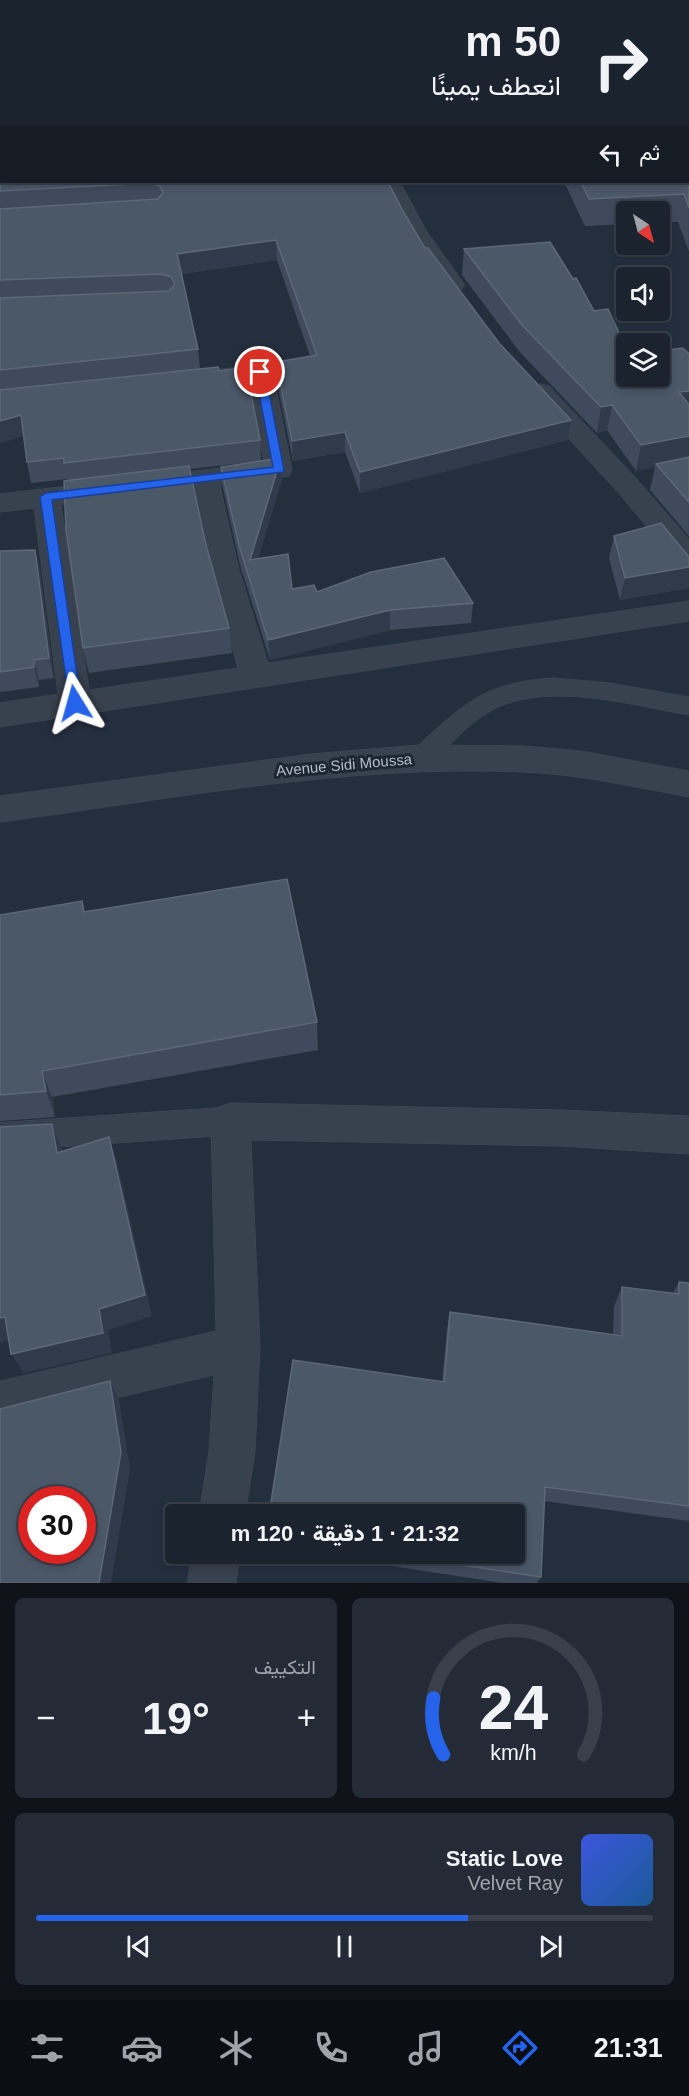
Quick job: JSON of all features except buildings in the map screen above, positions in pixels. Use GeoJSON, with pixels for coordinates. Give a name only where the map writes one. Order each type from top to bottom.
{"type":"FeatureCollection","features":[{"type":"Feature","properties":{"kind":"street"},"geometry":{"type":"LineString","coordinates":[[391,183],[416,232],[465,301]]}},
{"type":"Feature","properties":{"kind":"street"},"geometry":{"type":"LineString","coordinates":[[0,503],[279,470],[260,372],[177,382]]}},
{"type":"Feature","properties":{"kind":"street"},"geometry":{"type":"LineString","coordinates":[[523,373],[626,484],[689,558]]}},
{"type":"Feature","properties":{"kind":"street"},"geometry":{"type":"LineString","coordinates":[[205,478],[224,566],[256,676]]}},
{"type":"Feature","properties":{"kind":"street"},"geometry":{"type":"LineString","coordinates":[[626,484],[657,478]]}},
{"type":"Feature","properties":{"kind":"street"},"geometry":{"type":"LineString","coordinates":[[46,497],[75,703]]}},
{"type":"Feature","properties":{"kind":"street"},"geometry":{"type":"LineString","coordinates":[[0,716],[689,611]]}},
{"type":"Feature","properties":{"kind":"street","name":"Avenue Sidi Moussa"},"geometry":{"type":"LineString","coordinates":[[0,809],[311,767],[421,758],[475,757],[581,764],[689,784]]}},
{"type":"Feature","properties":{"kind":"street"},"geometry":{"type":"LineString","coordinates":[[224,1504],[232,1451],[237,1348],[231,1120],[561,1128],[689,1135]]}},
{"type":"Feature","properties":{"kind":"street"},"geometry":{"type":"LineString","coordinates":[[0,1403],[237,1348]]}},
{"type":"Feature","properties":{"kind":"street"},"geometry":{"type":"LineString","coordinates":[[212,1583],[215,1564]]}},
{"type":"Feature","properties":{"kind":"lane"},"geometry":{"type":"LineString","coordinates":[[421,758],[479,705],[501,694],[526,688],[554,686],[689,706]]}},
{"type":"Feature","properties":{"kind":"lane"},"geometry":{"type":"LineString","coordinates":[[0,1137],[231,1120]]}},
{"type":"Feature","properties":{"kind":"route"},"geometry":{"type":"LineString","coordinates":[[75,703],[46,497],[279,470],[260,372]]}}]}
